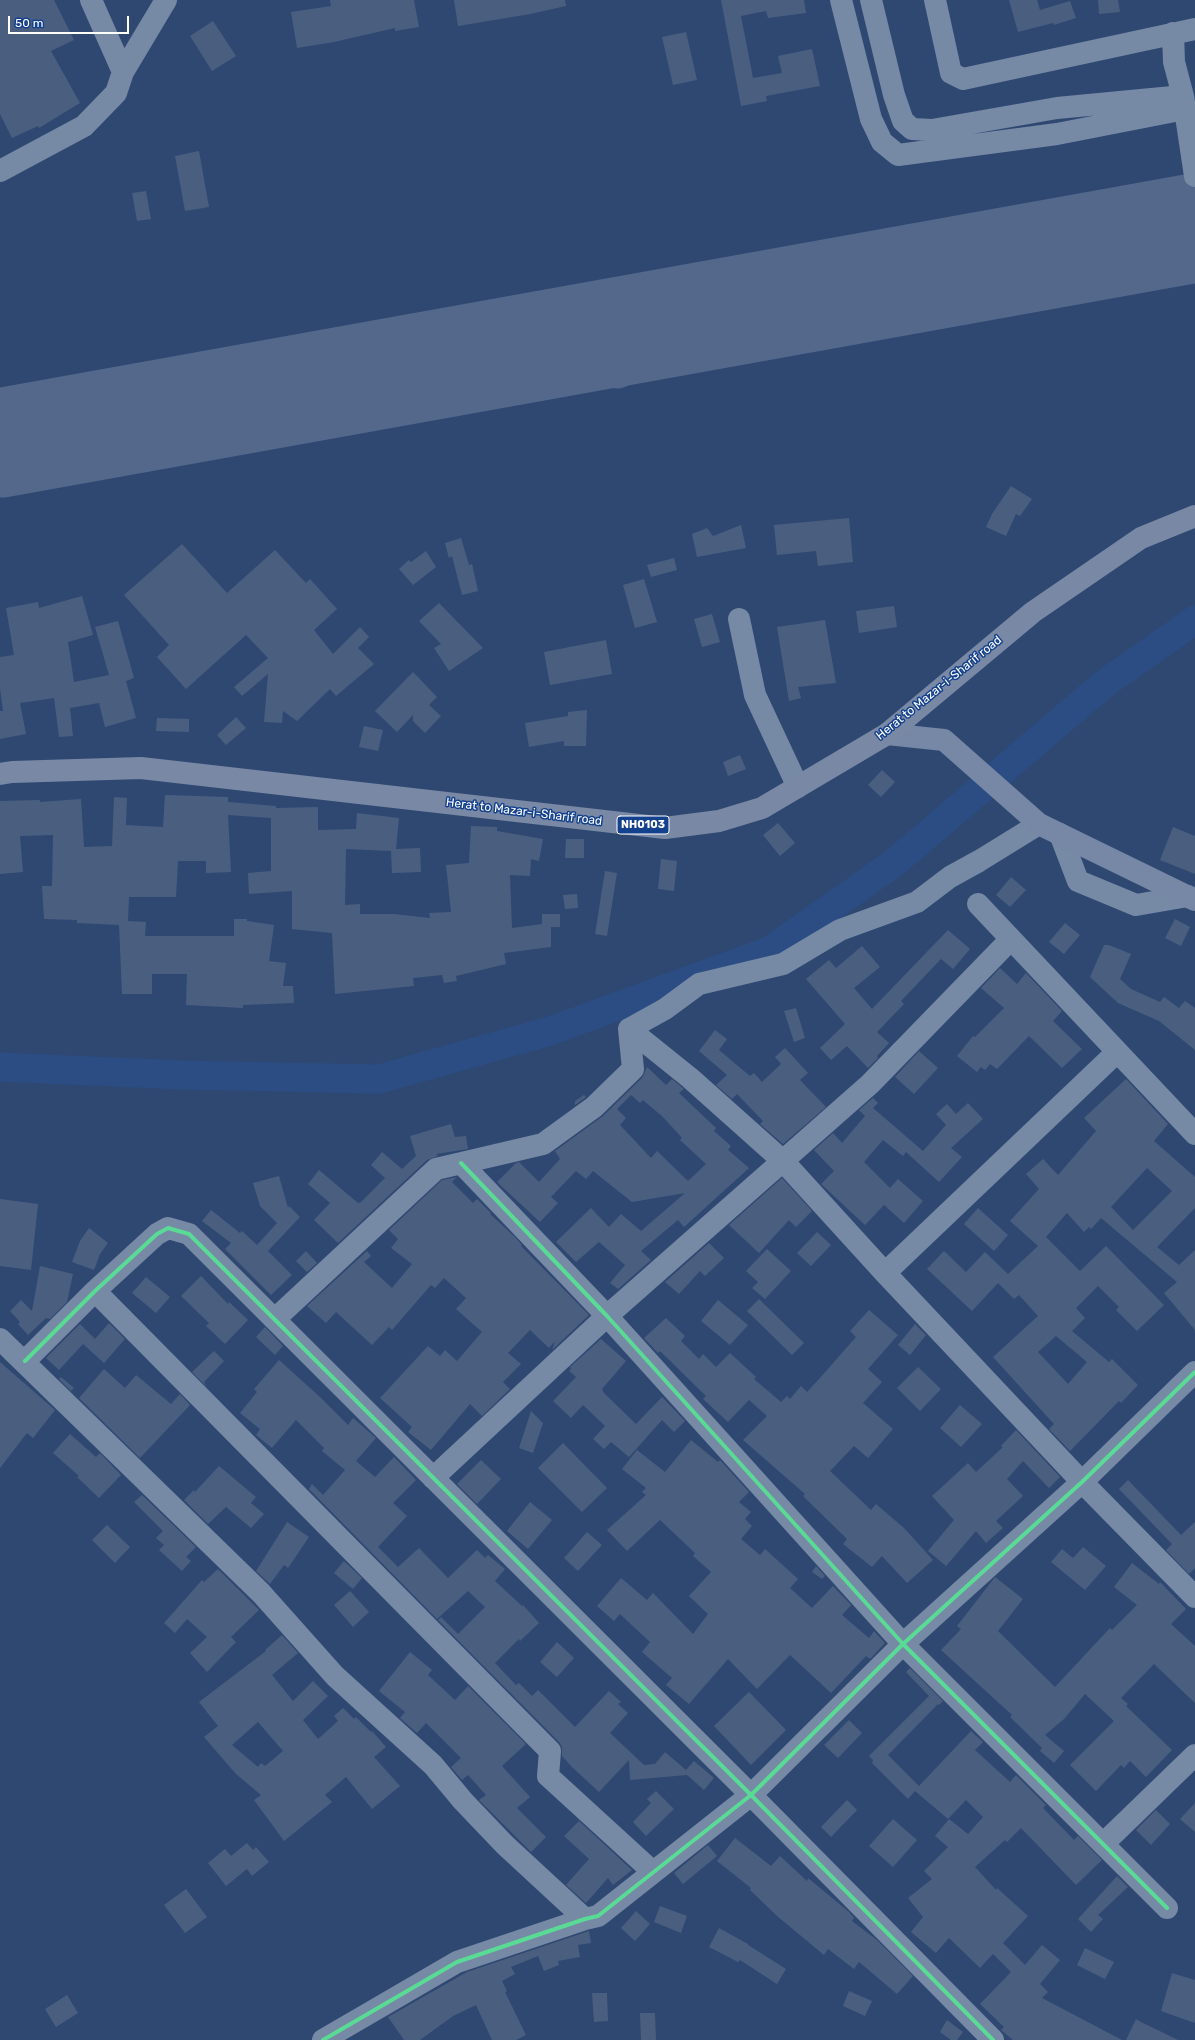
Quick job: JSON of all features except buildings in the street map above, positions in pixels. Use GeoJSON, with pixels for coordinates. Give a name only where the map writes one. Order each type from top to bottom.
{"type":"FeatureCollection","features":[{"type":"Feature","properties":{"kind":"highway","name":"Herat to Mazar-i-Sharif road"},"geometry":{"type":"LineString","coordinates":[[0,774],[12,772],[141,768],[665,828],[720,821],[762,808],[887,734],[1033,612],[1141,538],[1195,516]]}},
{"type":"Feature","properties":{"kind":"main road"},"geometry":{"type":"LineString","coordinates":[[887,734],[944,740],[1039,824],[1191,898]]}},
{"type":"Feature","properties":{"kind":"street"},"geometry":{"type":"LineString","coordinates":[[91,0],[124,72]]}},
{"type":"Feature","properties":{"kind":"street"},"geometry":{"type":"LineString","coordinates":[[0,170],[84,126],[116,93],[124,72],[166,0]]}},
{"type":"Feature","properties":{"kind":"street"},"geometry":{"type":"LineString","coordinates":[[841,0],[871,119],[882,142],[898,155],[1057,134],[1184,102]]}},
{"type":"Feature","properties":{"kind":"street"},"geometry":{"type":"LineString","coordinates":[[871,0],[894,95],[903,121],[912,129],[932,130],[1057,108],[1184,102]]}},
{"type":"Feature","properties":{"kind":"street"},"geometry":{"type":"LineString","coordinates":[[935,0],[951,73],[963,79],[1195,29]]}},
{"type":"Feature","properties":{"kind":"street"},"geometry":{"type":"LineString","coordinates":[[1173,33],[1174,62],[1184,102],[1195,176]]}},
{"type":"Feature","properties":{"kind":"street"},"geometry":{"type":"LineString","coordinates":[[739,619],[755,695],[798,787]]}},
{"type":"Feature","properties":{"kind":"street"},"geometry":{"type":"LineString","coordinates":[[629,1029],[665,1009],[699,984],[783,964],[840,930],[917,902],[950,877],[980,861],[1039,824]]}},
{"type":"Feature","properties":{"kind":"street"},"geometry":{"type":"LineString","coordinates":[[1060,834],[1078,881],[1136,905],[1191,898]]}},
{"type":"Feature","properties":{"kind":"street"},"geometry":{"type":"LineString","coordinates":[[978,904],[1195,1134]]}},
{"type":"Feature","properties":{"kind":"street"},"geometry":{"type":"LineString","coordinates":[[433,1478],[607,1316],[870,1084],[1011,939]]}},
{"type":"Feature","properties":{"kind":"street"},"geometry":{"type":"LineString","coordinates":[[629,1029],[690,1078],[783,1161],[885,1273],[1082,1482],[1195,1597]]}},
{"type":"Feature","properties":{"kind":"street"},"geometry":{"type":"LineString","coordinates":[[274,1319],[436,1169],[543,1144],[594,1107],[633,1069],[629,1029]]}},
{"type":"Feature","properties":{"kind":"street"},"geometry":{"type":"LineString","coordinates":[[885,1273],[1117,1052]]}},
{"type":"Feature","properties":{"kind":"street"},"geometry":{"type":"LineString","coordinates":[[461,1163],[607,1316],[903,1644],[1167,1908]]}},
{"type":"Feature","properties":{"kind":"street"},"geometry":{"type":"LineString","coordinates":[[25,1361],[95,1291],[157,1234],[168,1228],[189,1234],[751,1795],[993,2040]]}},
{"type":"Feature","properties":{"kind":"street"},"geometry":{"type":"LineString","coordinates":[[95,1291],[550,1751],[548,1776],[653,1872]]}},
{"type":"Feature","properties":{"kind":"street"},"geometry":{"type":"LineString","coordinates":[[0,1339],[25,1361],[261,1593],[335,1676],[433,1765],[463,1801],[505,1845],[585,1919]]}},
{"type":"Feature","properties":{"kind":"street"},"geometry":{"type":"LineString","coordinates":[[324,2040],[457,1962],[598,1916],[751,1795],[903,1644],[1082,1482],[1195,1372]]}},
{"type":"Feature","properties":{"kind":"street"},"geometry":{"type":"LineString","coordinates":[[1103,1844],[1195,1755]]}},
{"type":"Feature","properties":{"kind":"waterway"},"geometry":{"type":"LineString","coordinates":[[0,1067],[182,1075],[379,1079],[550,1031],[769,951],[894,863],[1104,684],[1195,620]]}},
{"type":"Feature","properties":{"kind":"taxiway"},"geometry":{"type":"LineString","coordinates":[[461,330],[466,360]]}},
{"type":"Feature","properties":{"kind":"taxiway"},"geometry":{"type":"LineString","coordinates":[[611,334],[617,367]]}},
{"type":"Feature","properties":{"kind":"runway"},"geometry":{"type":"LineString","coordinates":[[0,443],[1195,228]]}},
{"type":"Feature","properties":{"kind":"cycle path"},"geometry":{"type":"LineString","coordinates":[[461,1163],[607,1316],[903,1644],[1167,1908]]}},
{"type":"Feature","properties":{"kind":"cycle path"},"geometry":{"type":"LineString","coordinates":[[25,1361],[95,1291],[157,1234],[168,1228],[189,1234],[751,1795],[993,2040]]}},
{"type":"Feature","properties":{"kind":"cycle path"},"geometry":{"type":"LineString","coordinates":[[323,2040],[457,1962],[598,1916],[751,1795],[903,1644],[1082,1482],[1195,1372]]}}]}
